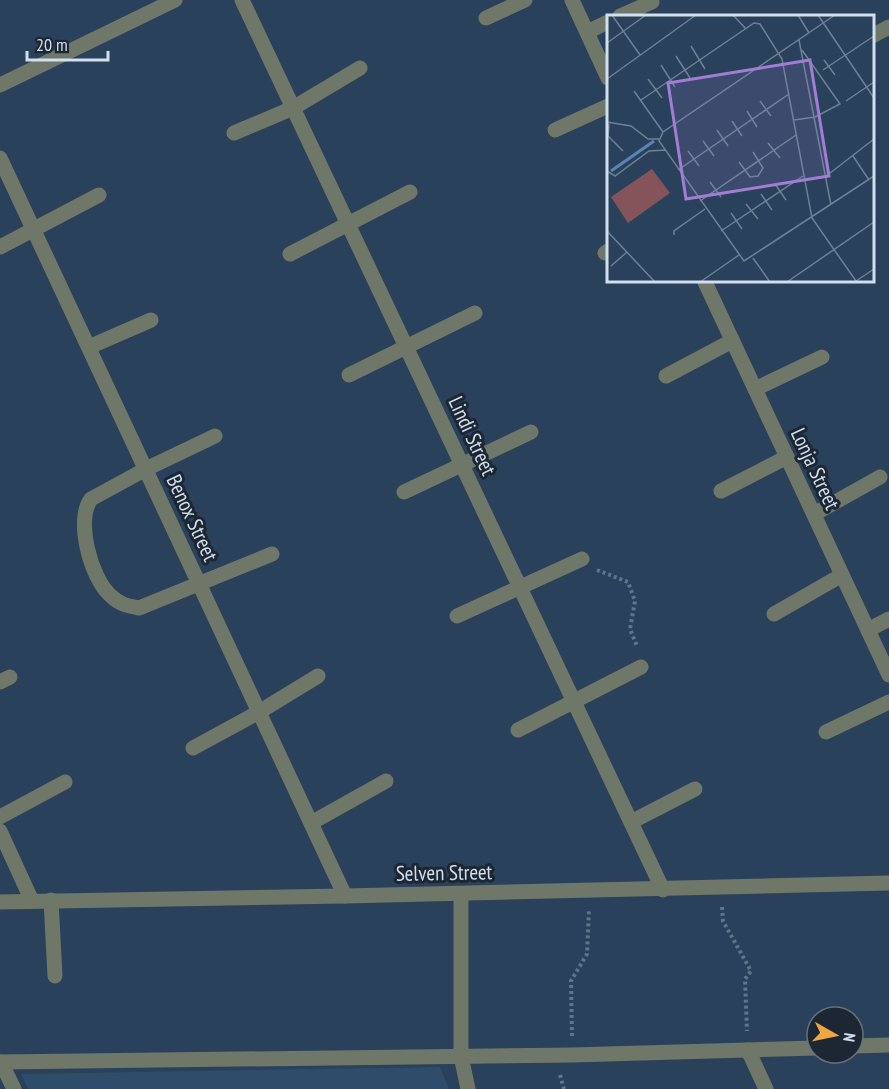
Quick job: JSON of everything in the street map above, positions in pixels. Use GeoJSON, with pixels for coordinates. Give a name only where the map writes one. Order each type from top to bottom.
{"type":"FeatureCollection","features":[{"type":"Feature","properties":{"kind":"street"},"geometry":{"type":"LineString","coordinates":[[0,85],[175,0]]}},
{"type":"Feature","properties":{"kind":"street","name":"Lindi Street"},"geometry":{"type":"LineString","coordinates":[[242,0],[663,890]]}},
{"type":"Feature","properties":{"kind":"street"},"geometry":{"type":"LineString","coordinates":[[486,18],[525,0]]}},
{"type":"Feature","properties":{"kind":"street"},"geometry":{"type":"LineString","coordinates":[[572,0],[607,74]]}},
{"type":"Feature","properties":{"kind":"street"},"geometry":{"type":"LineString","coordinates":[[622,15],[652,2]]}},
{"type":"Feature","properties":{"kind":"street"},"geometry":{"type":"LineString","coordinates":[[587,32],[607,23]]}},
{"type":"Feature","properties":{"kind":"street"},"geometry":{"type":"LineString","coordinates":[[874,35],[889,27]]}},
{"type":"Feature","properties":{"kind":"street"},"geometry":{"type":"LineString","coordinates":[[234,133],[293,108],[360,68]]}},
{"type":"Feature","properties":{"kind":"street"},"geometry":{"type":"LineString","coordinates":[[555,130],[607,107]]}},
{"type":"Feature","properties":{"kind":"street","name":"Benox Street"},"geometry":{"type":"LineString","coordinates":[[0,158],[345,896]]}},
{"type":"Feature","properties":{"kind":"street"},"geometry":{"type":"LineString","coordinates":[[290,254],[410,192]]}},
{"type":"Feature","properties":{"kind":"street"},"geometry":{"type":"LineString","coordinates":[[0,247],[99,195]]}},
{"type":"Feature","properties":{"kind":"street","name":"Lonja Street"},"geometry":{"type":"LineString","coordinates":[[705,282],[889,675]]}},
{"type":"Feature","properties":{"kind":"street"},"geometry":{"type":"LineString","coordinates":[[349,375],[407,349],[475,314]]}},
{"type":"Feature","properties":{"kind":"street"},"geometry":{"type":"LineString","coordinates":[[89,347],[151,320]]}},
{"type":"Feature","properties":{"kind":"street"},"geometry":{"type":"LineString","coordinates":[[666,376],[732,341]]}},
{"type":"Feature","properties":{"kind":"street"},"geometry":{"type":"LineString","coordinates":[[755,389],[822,357]]}},
{"type":"Feature","properties":{"kind":"street"},"geometry":{"type":"LineString","coordinates":[[404,492],[531,432]]}},
{"type":"Feature","properties":{"kind":"street"},"geometry":{"type":"LineString","coordinates":[[215,436],[146,469],[91,499],[86,506],[85,515],[90,561],[107,594],[122,605],[139,608],[272,554]]}},
{"type":"Feature","properties":{"kind":"street"},"geometry":{"type":"LineString","coordinates":[[720,491],[787,457]]}},
{"type":"Feature","properties":{"kind":"street"},"geometry":{"type":"LineString","coordinates":[[814,514],[880,477]]}},
{"type":"Feature","properties":{"kind":"street"},"geometry":{"type":"LineString","coordinates":[[457,616],[582,559]]}},
{"type":"Feature","properties":{"kind":"street"},"geometry":{"type":"LineString","coordinates":[[774,614],[842,575]]}},
{"type":"Feature","properties":{"kind":"street"},"geometry":{"type":"LineString","coordinates":[[868,630],[889,619]]}},
{"type":"Feature","properties":{"kind":"street"},"geometry":{"type":"LineString","coordinates":[[518,730],[641,667]]}},
{"type":"Feature","properties":{"kind":"street"},"geometry":{"type":"LineString","coordinates":[[193,748],[318,676]]}},
{"type":"Feature","properties":{"kind":"street"},"geometry":{"type":"LineString","coordinates":[[826,732],[889,702]]}},
{"type":"Feature","properties":{"kind":"street"},"geometry":{"type":"LineString","coordinates":[[311,823],[386,781]]}},
{"type":"Feature","properties":{"kind":"street"},"geometry":{"type":"LineString","coordinates":[[0,817],[66,782]]}},
{"type":"Feature","properties":{"kind":"street"},"geometry":{"type":"LineString","coordinates":[[631,822],[695,789]]}},
{"type":"Feature","properties":{"kind":"street"},"geometry":{"type":"LineString","coordinates":[[0,831],[32,901]]}},
{"type":"Feature","properties":{"kind":"street","name":"Selven Street"},"geometry":{"type":"LineString","coordinates":[[0,902],[663,890],[889,883]]}},
{"type":"Feature","properties":{"kind":"street"},"geometry":{"type":"LineString","coordinates":[[460,894],[461,1056],[468,1089]]}},
{"type":"Feature","properties":{"kind":"street"},"geometry":{"type":"LineString","coordinates":[[51,900],[55,976]]}},
{"type":"Feature","properties":{"kind":"street"},"geometry":{"type":"LineString","coordinates":[[865,1046],[889,1045]]}},
{"type":"Feature","properties":{"kind":"street"},"geometry":{"type":"LineString","coordinates":[[14,1089],[0,1062],[572,1055],[805,1048]]}},
{"type":"Feature","properties":{"kind":"street"},"geometry":{"type":"LineString","coordinates":[[748,1050],[766,1089]]}},
{"type":"Feature","properties":{"kind":"path"},"geometry":{"type":"LineString","coordinates":[[582,559],[600,573],[628,582],[635,601],[630,629],[643,660],[641,667]]}},
{"type":"Feature","properties":{"kind":"path"},"geometry":{"type":"LineString","coordinates":[[722,888],[723,921],[750,971],[745,979],[748,1050]]}},
{"type":"Feature","properties":{"kind":"path"},"geometry":{"type":"LineString","coordinates":[[572,1055],[571,981],[588,954],[589,891]]}},
{"type":"Feature","properties":{"kind":"shaded area"},"geometry":{"type":"Polygon","coordinates":[[[440,1067],[449,1089],[28,1089],[21,1074],[440,1067]]]}}]}
